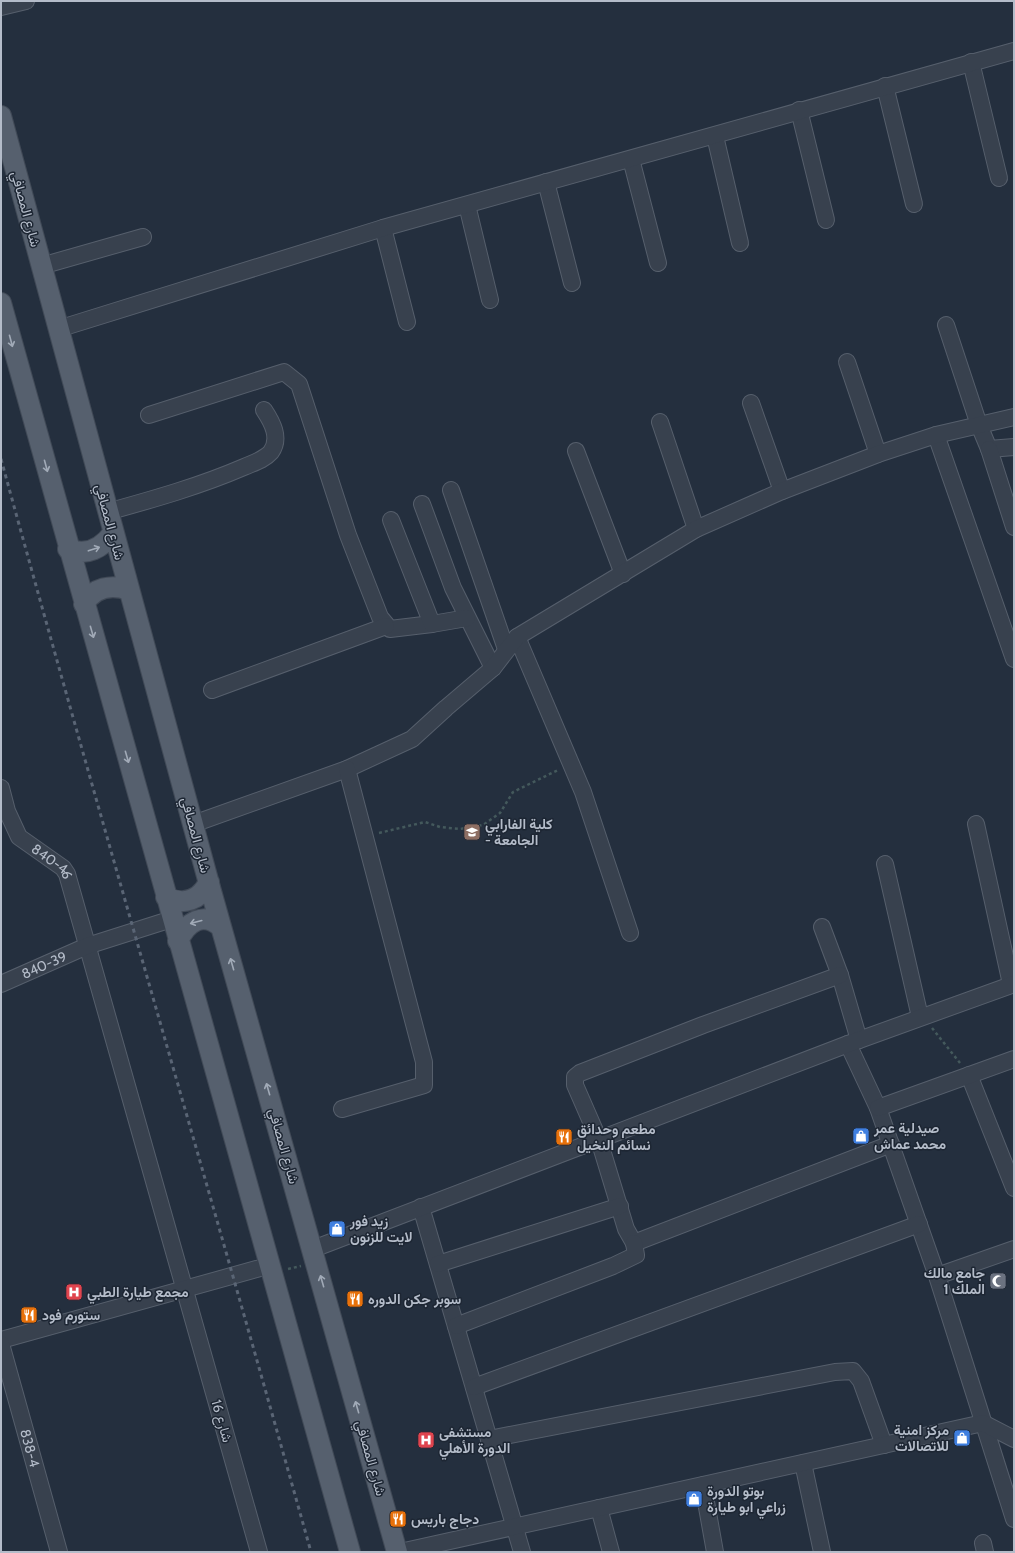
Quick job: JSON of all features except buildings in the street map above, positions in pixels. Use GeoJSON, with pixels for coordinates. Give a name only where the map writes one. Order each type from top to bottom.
{"type":"FeatureCollection","features":[{"type":"Feature","properties":{"kind":"main road","name":"شارع المصافي"},"geometry":{"type":"LineString","coordinates":[[1,116],[221,927],[315,1256],[397,1552]]}},
{"type":"Feature","properties":{"kind":"main road"},"geometry":{"type":"LineString","coordinates":[[1,303],[68,549],[272,1269],[350,1552]]}},
{"type":"Feature","properties":{"kind":"main road"},"geometry":{"type":"LineString","coordinates":[[68,549],[82,552],[91,551],[107,541],[113,533]]}},
{"type":"Feature","properties":{"kind":"main road"},"geometry":{"type":"LineString","coordinates":[[84,604],[92,594],[101,589],[119,587],[129,590]]}},
{"type":"Feature","properties":{"kind":"main road"},"geometry":{"type":"LineString","coordinates":[[166,897],[175,902],[193,899],[204,891],[209,882]]}},
{"type":"Feature","properties":{"kind":"main road"},"geometry":{"type":"LineString","coordinates":[[178,941],[183,930],[194,922],[212,920],[221,927]]}},
{"type":"Feature","properties":{"kind":"street"},"geometry":{"type":"LineString","coordinates":[[1,7],[26,1]]}},
{"type":"Feature","properties":{"kind":"street"},"geometry":{"type":"LineString","coordinates":[[58,329],[383,228],[715,136],[799,110],[1014,51]]}},
{"type":"Feature","properties":{"kind":"street"},"geometry":{"type":"LineString","coordinates":[[971,62],[999,178]]}},
{"type":"Feature","properties":{"kind":"street"},"geometry":{"type":"LineString","coordinates":[[885,86],[914,204]]}},
{"type":"Feature","properties":{"kind":"street"},"geometry":{"type":"LineString","coordinates":[[799,110],[826,220]]}},
{"type":"Feature","properties":{"kind":"street"},"geometry":{"type":"LineString","coordinates":[[715,136],[740,244]]}},
{"type":"Feature","properties":{"kind":"street"},"geometry":{"type":"LineString","coordinates":[[631,159],[658,263]]}},
{"type":"Feature","properties":{"kind":"street"},"geometry":{"type":"LineString","coordinates":[[546,182],[572,283]]}},
{"type":"Feature","properties":{"kind":"street"},"geometry":{"type":"LineString","coordinates":[[467,205],[490,300]]}},
{"type":"Feature","properties":{"kind":"street"},"geometry":{"type":"LineString","coordinates":[[383,228],[407,322]]}},
{"type":"Feature","properties":{"kind":"street"},"geometry":{"type":"LineString","coordinates":[[41,266],[143,236]]}},
{"type":"Feature","properties":{"kind":"street"},"geometry":{"type":"LineString","coordinates":[[946,325],[1014,527]]}},
{"type":"Feature","properties":{"kind":"street"},"geometry":{"type":"LineString","coordinates":[[847,362],[878,454]]}},
{"type":"Feature","properties":{"kind":"street"},"geometry":{"type":"LineString","coordinates":[[149,415],[284,372],[299,384],[348,535],[380,617],[386,626],[390,629],[467,618]]}},
{"type":"Feature","properties":{"kind":"street"},"geometry":{"type":"LineString","coordinates":[[751,403],[782,491]]}},
{"type":"Feature","properties":{"kind":"street"},"geometry":{"type":"LineString","coordinates":[[108,512],[168,495],[215,479],[263,458],[271,452],[275,441],[275,431],[272,422],[264,410]]}},
{"type":"Feature","properties":{"kind":"street"},"geometry":{"type":"LineString","coordinates":[[193,824],[348,769],[412,739],[493,668],[517,637],[696,529],[782,491],[878,454],[936,435],[1014,417]]}},
{"type":"Feature","properties":{"kind":"street"},"geometry":{"type":"LineString","coordinates":[[660,422],[696,529]]}},
{"type":"Feature","properties":{"kind":"street"},"geometry":{"type":"LineString","coordinates":[[936,435],[1014,659]]}},
{"type":"Feature","properties":{"kind":"street"},"geometry":{"type":"LineString","coordinates":[[988,449],[1014,447]]}},
{"type":"Feature","properties":{"kind":"street"},"geometry":{"type":"LineString","coordinates":[[576,451],[623,574]]}},
{"type":"Feature","properties":{"kind":"street"},"geometry":{"type":"LineString","coordinates":[[450,490],[506,650]]}},
{"type":"Feature","properties":{"kind":"street"},"geometry":{"type":"LineString","coordinates":[[422,504],[453,588],[493,668]]}},
{"type":"Feature","properties":{"kind":"street"},"geometry":{"type":"LineString","coordinates":[[391,520],[432,624]]}},
{"type":"Feature","properties":{"kind":"street"},"geometry":{"type":"LineString","coordinates":[[212,690],[386,626]]}},
{"type":"Feature","properties":{"kind":"street"},"geometry":{"type":"LineString","coordinates":[[517,637],[583,792],[630,933]]}},
{"type":"Feature","properties":{"kind":"street"},"geometry":{"type":"LineString","coordinates":[[342,1109],[424,1085],[424,1062],[348,769]]}},
{"type":"Feature","properties":{"kind":"street","name":"840-46"},"geometry":{"type":"LineString","coordinates":[[1,788],[4,813],[19,837],[63,868],[67,874],[185,1289]]}},
{"type":"Feature","properties":{"kind":"street"},"geometry":{"type":"LineString","coordinates":[[315,1256],[421,1207],[854,1042],[1013,984],[976,824]]}},
{"type":"Feature","properties":{"kind":"street"},"geometry":{"type":"LineString","coordinates":[[885,864],[922,1017]]}},
{"type":"Feature","properties":{"kind":"street","name":"840-39"},"geometry":{"type":"LineString","coordinates":[[1,984],[87,946],[172,919]]}},
{"type":"Feature","properties":{"kind":"street"},"geometry":{"type":"LineString","coordinates":[[822,927],[840,975],[854,1042],[937,1276],[1014,1519]]}},
{"type":"Feature","properties":{"kind":"street"},"geometry":{"type":"LineString","coordinates":[[456,1326],[613,1266],[636,1254],[634,1243],[626,1229],[599,1140],[575,1085],[575,1077],[580,1073],[703,1025],[840,975]]}},
{"type":"Feature","properties":{"kind":"street"},"geometry":{"type":"LineString","coordinates":[[878,1108],[1014,1059]]}},
{"type":"Feature","properties":{"kind":"street"},"geometry":{"type":"LineString","coordinates":[[969,1075],[1014,1188]]}},
{"type":"Feature","properties":{"kind":"street"},"geometry":{"type":"LineString","coordinates":[[634,1243],[891,1144]]}},
{"type":"Feature","properties":{"kind":"street"},"geometry":{"type":"LineString","coordinates":[[438,1264],[620,1206]]}},
{"type":"Feature","properties":{"kind":"street"},"geometry":{"type":"LineString","coordinates":[[421,1207],[522,1552]]}},
{"type":"Feature","properties":{"kind":"street"},"geometry":{"type":"LineString","coordinates":[[474,1387],[919,1224]]}},
{"type":"Feature","properties":{"kind":"street"},"geometry":{"type":"LineString","coordinates":[[937,1276],[1014,1249]]}},
{"type":"Feature","properties":{"kind":"street"},"geometry":{"type":"LineString","coordinates":[[1,1340],[185,1289],[272,1269]]}},
{"type":"Feature","properties":{"kind":"street","name":"شارع 16"},"geometry":{"type":"LineString","coordinates":[[185,1289],[259,1552]]}},
{"type":"Feature","properties":{"kind":"street","name":"838-4"},"geometry":{"type":"LineString","coordinates":[[1,1344],[60,1552]]}},
{"type":"Feature","properties":{"kind":"street"},"geometry":{"type":"LineString","coordinates":[[489,1439],[835,1372],[853,1371],[861,1380],[884,1445]]}},
{"type":"Feature","properties":{"kind":"street"},"geometry":{"type":"LineString","coordinates":[[400,1552],[983,1424],[1014,1439]]}},
{"type":"Feature","properties":{"kind":"street"},"geometry":{"type":"LineString","coordinates":[[803,1463],[822,1552]]}},
{"type":"Feature","properties":{"kind":"street"},"geometry":{"type":"LineString","coordinates":[[703,1485],[714,1552]]}},
{"type":"Feature","properties":{"kind":"street"},"geometry":{"type":"LineString","coordinates":[[599,1508],[611,1552]]}},
{"type":"Feature","properties":{"kind":"path"},"geometry":{"type":"LineString","coordinates":[[366,836],[425,822],[440,827],[460,829],[483,825],[500,813],[513,792],[572,764]]}},
{"type":"Feature","properties":{"kind":"path"},"geometry":{"type":"LineString","coordinates":[[922,1017],[969,1075]]}},
{"type":"Feature","properties":{"kind":"path"},"geometry":{"type":"LineString","coordinates":[[272,1269],[315,1256]]}},
{"type":"Feature","properties":{"kind":"railway"},"geometry":{"type":"LineString","coordinates":[[1,459],[77,732],[311,1552]]}},
{"type":"Feature","properties":{"kind":"place","name":"كلية الفارابي - الجامعة"},"geometry":{"type":"Point","coordinates":[472,832]}},
{"type":"Feature","properties":{"kind":"place","name":"صيدلية عمر محمد عماش"},"geometry":{"type":"Point","coordinates":[861,1136]}},
{"type":"Feature","properties":{"kind":"place","name":"مطعم وحدائق نسائم النخيل"},"geometry":{"type":"Point","coordinates":[564,1137]}},
{"type":"Feature","properties":{"kind":"place","name":"زيد فور لايت للزنون"},"geometry":{"type":"Point","coordinates":[337,1229]}},
{"type":"Feature","properties":{"kind":"place","name":"جامع مالك الملك 1"},"geometry":{"type":"Point","coordinates":[998,1281]}},
{"type":"Feature","properties":{"kind":"place","name":"مجمع طيارة الطبي"},"geometry":{"type":"Point","coordinates":[74,1292]}},
{"type":"Feature","properties":{"kind":"place","name":"سوبر جكن الدوره"},"geometry":{"type":"Point","coordinates":[355,1299]}},
{"type":"Feature","properties":{"kind":"place","name":"ستورم فود"},"geometry":{"type":"Point","coordinates":[29,1315]}},
{"type":"Feature","properties":{"kind":"place","name":"مركز امنية للاتصالات"},"geometry":{"type":"Point","coordinates":[962,1438]}},
{"type":"Feature","properties":{"kind":"place","name":"مستشفى الدورة الأهلي"},"geometry":{"type":"Point","coordinates":[426,1440]}},
{"type":"Feature","properties":{"kind":"place","name":"بوتو الدورة زراعي ابو طيارة"},"geometry":{"type":"Point","coordinates":[694,1499]}},
{"type":"Feature","properties":{"kind":"place","name":"دجاج باريس"},"geometry":{"type":"Point","coordinates":[398,1519]}}]}
